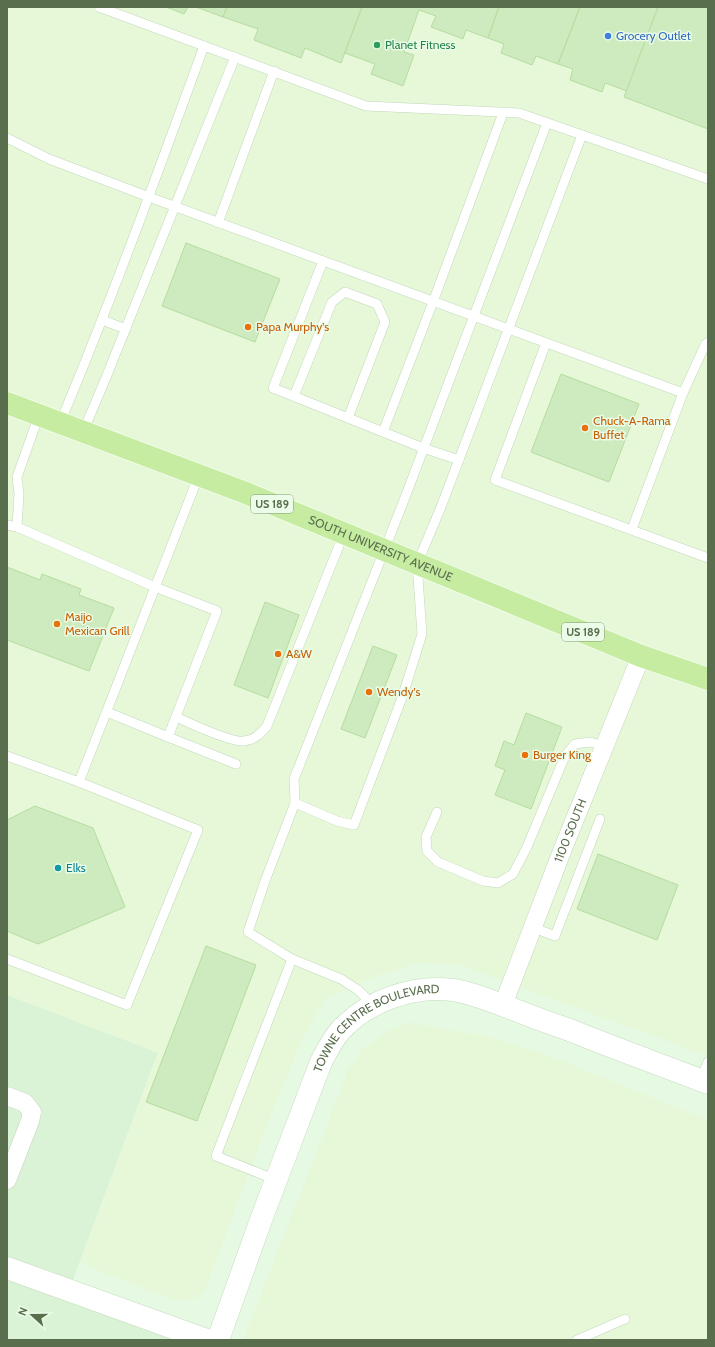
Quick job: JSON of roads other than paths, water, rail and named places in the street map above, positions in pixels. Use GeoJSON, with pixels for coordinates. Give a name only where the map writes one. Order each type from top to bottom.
{"type":"FeatureCollection","features":[{"type":"Feature","properties":{"kind":"highway","name":"SOUTH UNIVERSITY AVENUE"},"geometry":{"type":"LineString","coordinates":[[7,403],[246,493],[641,656],[708,679]]}},
{"type":"Feature","properties":{"kind":"street","name":"1100 SOUTH"},"geometry":{"type":"LineString","coordinates":[[503,1005],[532,927],[641,656]]}},
{"type":"Feature","properties":{"kind":"street","name":"TOWNE CENTRE BOULEVARD"},"geometry":{"type":"LineString","coordinates":[[218,1340],[276,1180],[321,1062],[330,1045],[340,1031],[357,1016],[373,1005],[399,995],[422,990],[465,992],[705,1075]]}},
{"type":"Feature","properties":{"kind":"street"},"geometry":{"type":"LineString","coordinates":[[7,1096],[25,1102],[32,1112],[30,1121],[7,1180]]}},
{"type":"Feature","properties":{"kind":"street"},"geometry":{"type":"LineString","coordinates":[[7,1268],[207,1340]]}},
{"type":"Feature","properties":{"kind":"lane"},"geometry":{"type":"LineString","coordinates":[[98,7],[366,106],[519,113],[708,179]]}},
{"type":"Feature","properties":{"kind":"lane"},"geometry":{"type":"LineString","coordinates":[[60,423],[149,198],[204,46]]}},
{"type":"Feature","properties":{"kind":"lane"},"geometry":{"type":"LineString","coordinates":[[83,432],[235,57]]}},
{"type":"Feature","properties":{"kind":"lane"},"geometry":{"type":"LineString","coordinates":[[218,223],[274,71]]}},
{"type":"Feature","properties":{"kind":"lane"},"geometry":{"type":"LineString","coordinates":[[383,432],[434,302],[503,113]]}},
{"type":"Feature","properties":{"kind":"lane"},"geometry":{"type":"LineString","coordinates":[[373,1005],[358,990],[341,979],[292,959],[248,932],[265,881],[295,803],[294,779],[384,550],[547,123]]}},
{"type":"Feature","properties":{"kind":"lane"},"geometry":{"type":"LineString","coordinates":[[295,803],[337,821],[354,825],[402,695],[422,634],[417,564],[459,460],[582,135]]}},
{"type":"Feature","properties":{"kind":"lane"},"geometry":{"type":"LineString","coordinates":[[7,138],[49,159],[149,198],[683,393]]}},
{"type":"Feature","properties":{"kind":"lane"},"geometry":{"type":"LineString","coordinates":[[323,261],[273,388],[423,448],[459,460]]}},
{"type":"Feature","properties":{"kind":"lane"},"geometry":{"type":"LineString","coordinates":[[294,396],[332,302],[345,292],[377,304],[385,322],[348,418]]}},
{"type":"Feature","properties":{"kind":"lane"},"geometry":{"type":"LineString","coordinates":[[102,320],[126,329]]}},
{"type":"Feature","properties":{"kind":"lane"},"geometry":{"type":"LineString","coordinates":[[632,529],[683,393],[705,345],[708,342]]}},
{"type":"Feature","properties":{"kind":"lane"},"geometry":{"type":"LineString","coordinates":[[546,343],[495,480],[708,558]]}},
{"type":"Feature","properties":{"kind":"lane"},"geometry":{"type":"LineString","coordinates":[[17,527],[19,494],[17,477],[39,415]]}},
{"type":"Feature","properties":{"kind":"lane"},"geometry":{"type":"LineString","coordinates":[[79,782],[199,475]]}},
{"type":"Feature","properties":{"kind":"lane"},"geometry":{"type":"LineString","coordinates":[[7,525],[17,527],[155,587],[216,610],[168,737]]}},
{"type":"Feature","properties":{"kind":"lane"},"geometry":{"type":"LineString","coordinates":[[176,717],[229,738],[244,741],[257,737],[267,726],[344,533]]}},
{"type":"Feature","properties":{"kind":"lane"},"geometry":{"type":"LineString","coordinates":[[106,712],[236,764]]}},
{"type":"Feature","properties":{"kind":"lane"},"geometry":{"type":"LineString","coordinates":[[437,812],[426,837],[427,851],[438,862],[483,881],[498,883],[513,874],[527,847],[565,756],[575,744],[590,742],[605,746]]}},
{"type":"Feature","properties":{"kind":"lane"},"geometry":{"type":"LineString","coordinates":[[7,756],[79,782],[198,830],[127,1005],[7,959]]}},
{"type":"Feature","properties":{"kind":"lane"},"geometry":{"type":"LineString","coordinates":[[532,927],[555,936],[600,819]]}},
{"type":"Feature","properties":{"kind":"lane"},"geometry":{"type":"LineString","coordinates":[[276,1180],[216,1156],[292,959]]}},
{"type":"Feature","properties":{"kind":"lane"},"geometry":{"type":"LineString","coordinates":[[577,1340],[625,1319]]}},
{"type":"Feature","properties":{"kind":"place","name":"Grocery Outlet"},"geometry":{"type":"Point","coordinates":[608,36]}},
{"type":"Feature","properties":{"kind":"place","name":"Planet Fitness"},"geometry":{"type":"Point","coordinates":[377,45]}},
{"type":"Feature","properties":{"kind":"place","name":"Papa Murphy's"},"geometry":{"type":"Point","coordinates":[248,327]}},
{"type":"Feature","properties":{"kind":"place","name":"Chuck-A-Rama Buffet"},"geometry":{"type":"Point","coordinates":[585,428]}},
{"type":"Feature","properties":{"kind":"place","name":"Maijo Mexican Grill"},"geometry":{"type":"Point","coordinates":[57,624]}},
{"type":"Feature","properties":{"kind":"place","name":"A&W"},"geometry":{"type":"Point","coordinates":[278,654]}},
{"type":"Feature","properties":{"kind":"place","name":"Wendy's"},"geometry":{"type":"Point","coordinates":[369,692]}},
{"type":"Feature","properties":{"kind":"place","name":"Burger King"},"geometry":{"type":"Point","coordinates":[525,755]}},
{"type":"Feature","properties":{"kind":"place","name":"Elks"},"geometry":{"type":"Point","coordinates":[58,868]}}]}
